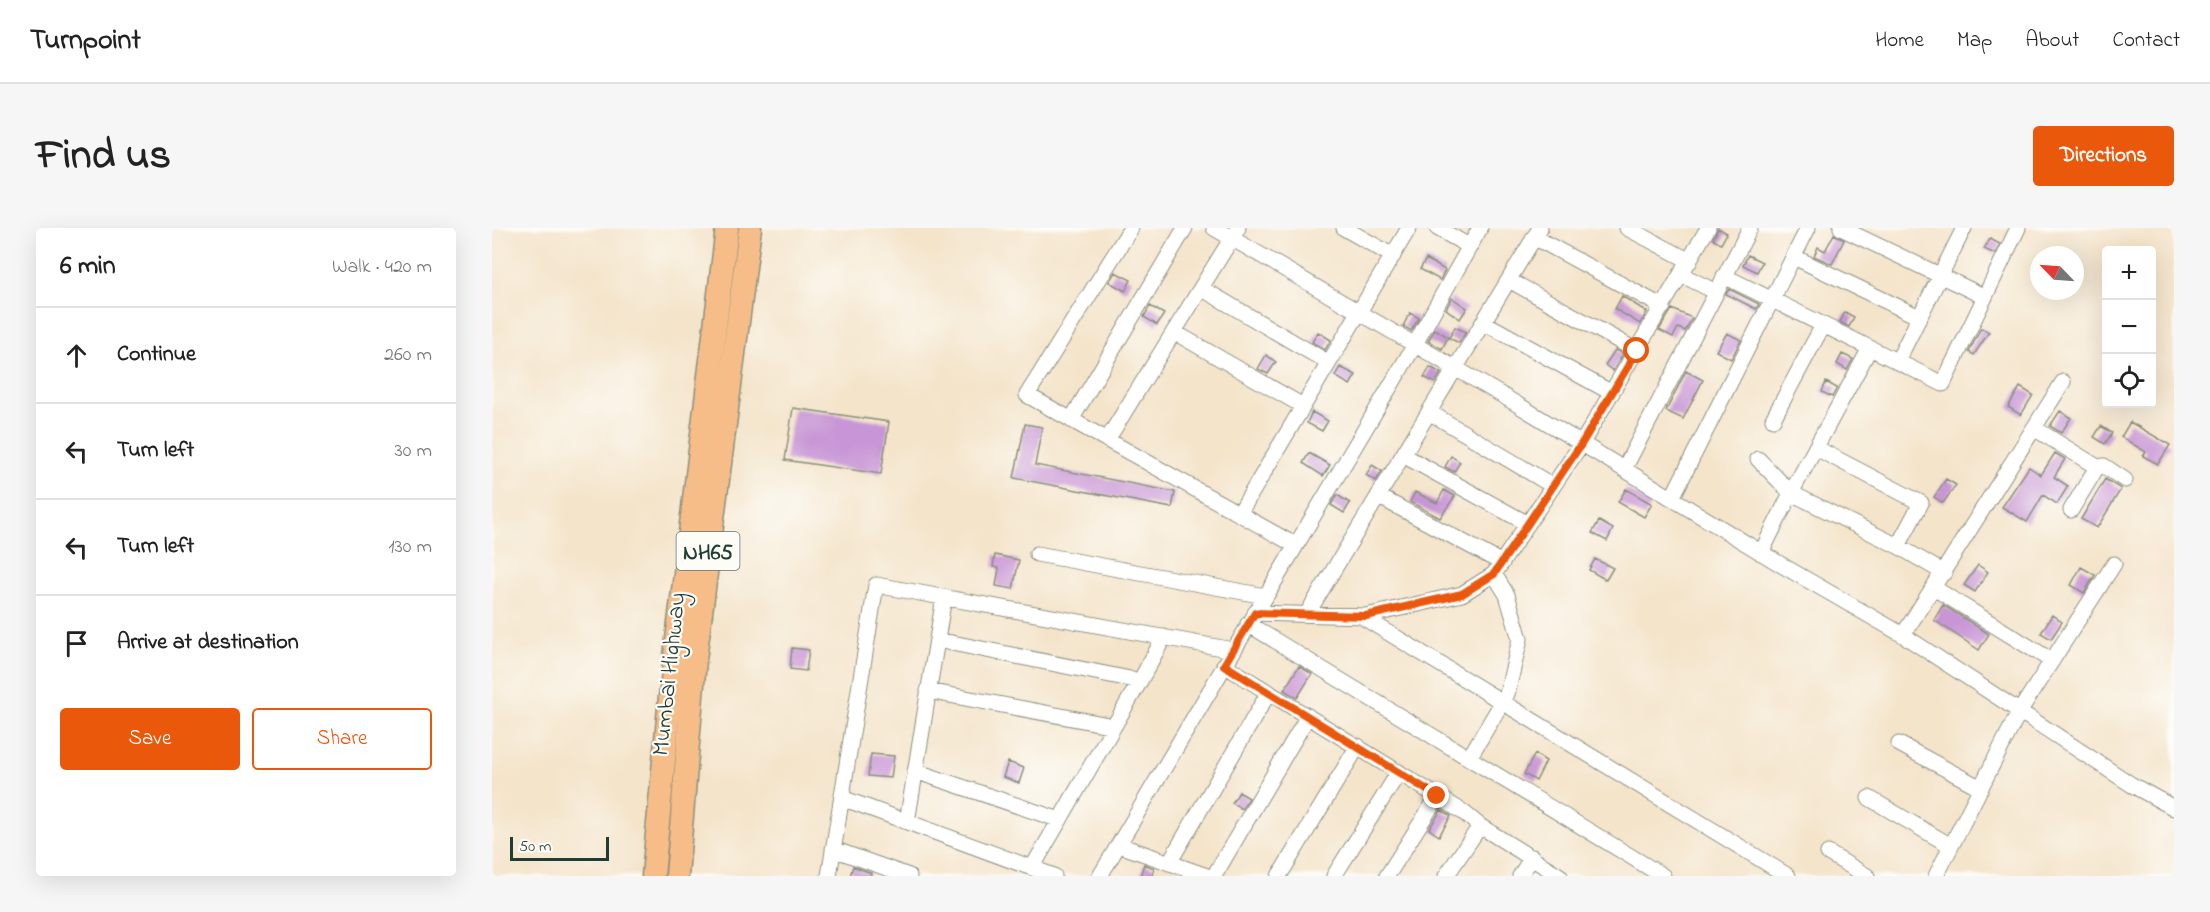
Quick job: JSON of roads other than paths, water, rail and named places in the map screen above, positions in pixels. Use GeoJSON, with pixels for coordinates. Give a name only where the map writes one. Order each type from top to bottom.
{"type":"FeatureCollection","features":[{"type":"Feature","properties":{"kind":"highway","name":"NH65"},"geometry":{"type":"LineString","coordinates":[[653,876],[670,697],[728,228]]}},
{"type":"Feature","properties":{"kind":"highway","name":"Mumbai Highway"},"geometry":{"type":"LineString","coordinates":[[677,876],[695,660],[750,228]]}},
{"type":"Feature","properties":{"kind":"street"},"geometry":{"type":"LineString","coordinates":[[1131,228],[1027,395],[1296,545]]}},
{"type":"Feature","properties":{"kind":"street"},"geometry":{"type":"LineString","coordinates":[[1071,420],[1185,228]]}},
{"type":"Feature","properties":{"kind":"street"},"geometry":{"type":"LineString","coordinates":[[1214,228],[1235,233],[1359,312],[1582,443],[1761,553],[1903,635],[2132,785],[2174,808]]}},
{"type":"Feature","properties":{"kind":"street"},"geometry":{"type":"LineString","coordinates":[[1344,228],[1393,256]]}},
{"type":"Feature","properties":{"kind":"street"},"geometry":{"type":"LineString","coordinates":[[1239,514],[1410,228]]}},
{"type":"Feature","properties":{"kind":"street"},"geometry":{"type":"LineString","coordinates":[[1437,228],[1469,246]]}},
{"type":"Feature","properties":{"kind":"street"},"geometry":{"type":"LineString","coordinates":[[1100,876],[1480,228]]}},
{"type":"Feature","properties":{"kind":"street"},"geometry":{"type":"LineString","coordinates":[[1627,228],[1690,261]]}},
{"type":"Feature","properties":{"kind":"street"},"geometry":{"type":"LineString","coordinates":[[1252,618],[1307,614],[1361,616],[1462,594],[1498,568],[1582,443],[1708,228]]}},
{"type":"Feature","properties":{"kind":"street"},"geometry":{"type":"LineString","coordinates":[[1624,469],[1750,228]]}},
{"type":"Feature","properties":{"kind":"street"},"geometry":{"type":"LineString","coordinates":[[1672,498],[1809,228]]}},
{"type":"Feature","properties":{"kind":"street"},"geometry":{"type":"LineString","coordinates":[[1841,228],[1985,297]]}},
{"type":"Feature","properties":{"kind":"street"},"geometry":{"type":"LineString","coordinates":[[1897,362],[1964,228]]}},
{"type":"Feature","properties":{"kind":"street"},"geometry":{"type":"LineString","coordinates":[[1724,276],[1943,384],[2018,228]]}},
{"type":"Feature","properties":{"kind":"street"},"geometry":{"type":"LineString","coordinates":[[1107,440],[1235,233]]}},
{"type":"Feature","properties":{"kind":"street"},"geometry":{"type":"LineString","coordinates":[[1307,614],[1537,233],[1663,307]]}},
{"type":"Feature","properties":{"kind":"street"},"geometry":{"type":"LineString","coordinates":[[1794,257],[1920,317]]}},
{"type":"Feature","properties":{"kind":"street"},"geometry":{"type":"LineString","coordinates":[[1682,275],[1716,292]]}},
{"type":"Feature","properties":{"kind":"street"},"geometry":{"type":"LineString","coordinates":[[1509,280],[1637,351]]}},
{"type":"Feature","properties":{"kind":"street"},"geometry":{"type":"LineString","coordinates":[[1201,288],[1329,363]]}},
{"type":"Feature","properties":{"kind":"street"},"geometry":{"type":"LineString","coordinates":[[1483,322],[1612,393]]}},
{"type":"Feature","properties":{"kind":"street"},"geometry":{"type":"LineString","coordinates":[[1773,419],[1824,325]]}},
{"type":"Feature","properties":{"kind":"street"},"geometry":{"type":"LineString","coordinates":[[1174,332],[1303,406]]}},
{"type":"Feature","properties":{"kind":"street"},"geometry":{"type":"LineString","coordinates":[[1761,553],[1870,348]]}},
{"type":"Feature","properties":{"kind":"street"},"geometry":{"type":"LineString","coordinates":[[1903,635],[2063,382]]}},
{"type":"Feature","properties":{"kind":"street"},"geometry":{"type":"LineString","coordinates":[[1429,412],[1553,486]]}},
{"type":"Feature","properties":{"kind":"street"},"geometry":{"type":"LineString","coordinates":[[2034,428],[2097,467],[2104,466],[2125,480]]}},
{"type":"Feature","properties":{"kind":"street"},"geometry":{"type":"LineString","coordinates":[[1816,448],[1921,503],[1898,546]]}},
{"type":"Feature","properties":{"kind":"street"},"geometry":{"type":"LineString","coordinates":[[1403,454],[1528,524]]}},
{"type":"Feature","properties":{"kind":"street"},"geometry":{"type":"LineString","coordinates":[[1758,459],[1791,493],[1898,546],[1944,573]]}},
{"type":"Feature","properties":{"kind":"street"},"geometry":{"type":"LineString","coordinates":[[2071,510],[2097,467]]}},
{"type":"Feature","properties":{"kind":"street"},"geometry":{"type":"LineString","coordinates":[[1378,496],[1498,568],[1520,639],[1506,694],[1469,758]]}},
{"type":"Feature","properties":{"kind":"street"},"geometry":{"type":"LineString","coordinates":[[1037,554],[1265,596]]}},
{"type":"Feature","properties":{"kind":"street"},"geometry":{"type":"LineString","coordinates":[[1936,876],[2019,712],[2114,564]]}},
{"type":"Feature","properties":{"kind":"street"},"geometry":{"type":"LineString","coordinates":[[829,876],[876,585],[1233,650]]}},
{"type":"Feature","properties":{"kind":"street"},"geometry":{"type":"LineString","coordinates":[[1934,588],[2052,661]]}},
{"type":"Feature","properties":{"kind":"street"},"geometry":{"type":"LineString","coordinates":[[907,822],[944,597]]}},
{"type":"Feature","properties":{"kind":"street"},"geometry":{"type":"LineString","coordinates":[[1361,616],[1788,876]]}},
{"type":"Feature","properties":{"kind":"street"},"geometry":{"type":"LineString","coordinates":[[1252,618],[1469,758],[1663,876]]}},
{"type":"Feature","properties":{"kind":"street"},"geometry":{"type":"LineString","coordinates":[[1032,868],[1164,637]]}},
{"type":"Feature","properties":{"kind":"street"},"geometry":{"type":"LineString","coordinates":[[937,640],[1140,681]]}},
{"type":"Feature","properties":{"kind":"street"},"geometry":{"type":"LineString","coordinates":[[1224,665],[1358,746],[1560,876]]}},
{"type":"Feature","properties":{"kind":"street"},"geometry":{"type":"LineString","coordinates":[[928,691],[1114,726]]}},
{"type":"Feature","properties":{"kind":"street"},"geometry":{"type":"LineString","coordinates":[[1169,863],[1269,692]]}},
{"type":"Feature","properties":{"kind":"street"},"geometry":{"type":"LineString","coordinates":[[1214,876],[1308,716]]}},
{"type":"Feature","properties":{"kind":"street"},"geometry":{"type":"LineString","coordinates":[[1899,744],[1981,788]]}},
{"type":"Feature","properties":{"kind":"street"},"geometry":{"type":"LineString","coordinates":[[1279,876],[1358,746]]}},
{"type":"Feature","properties":{"kind":"street"},"geometry":{"type":"LineString","coordinates":[[915,771],[1060,820]]}},
{"type":"Feature","properties":{"kind":"street"},"geometry":{"type":"LineString","coordinates":[[1334,876],[1399,772]]}},
{"type":"Feature","properties":{"kind":"street"},"geometry":{"type":"LineString","coordinates":[[1387,876],[1437,796]]}},
{"type":"Feature","properties":{"kind":"street"},"geometry":{"type":"LineString","coordinates":[[842,798],[1054,876]]}},
{"type":"Feature","properties":{"kind":"street"},"geometry":{"type":"LineString","coordinates":[[1869,798],[1951,846]]}},
{"type":"Feature","properties":{"kind":"street"},"geometry":{"type":"LineString","coordinates":[[1446,876],[1480,826]]}},
{"type":"Feature","properties":{"kind":"street"},"geometry":{"type":"LineString","coordinates":[[1119,845],[1206,876]]}},
{"type":"Feature","properties":{"kind":"street"},"geometry":{"type":"LineString","coordinates":[[833,849],[909,876]]}},
{"type":"Feature","properties":{"kind":"street"},"geometry":{"type":"LineString","coordinates":[[1828,854],[1867,876]]}},
{"type":"Feature","properties":{"kind":"street"},"geometry":{"type":"LineString","coordinates":[[1520,876],[1532,858]]}},
{"type":"Feature","properties":{"kind":"street"},"geometry":{"type":"LineString","coordinates":[[1632,876],[1640,862]]}}]}
